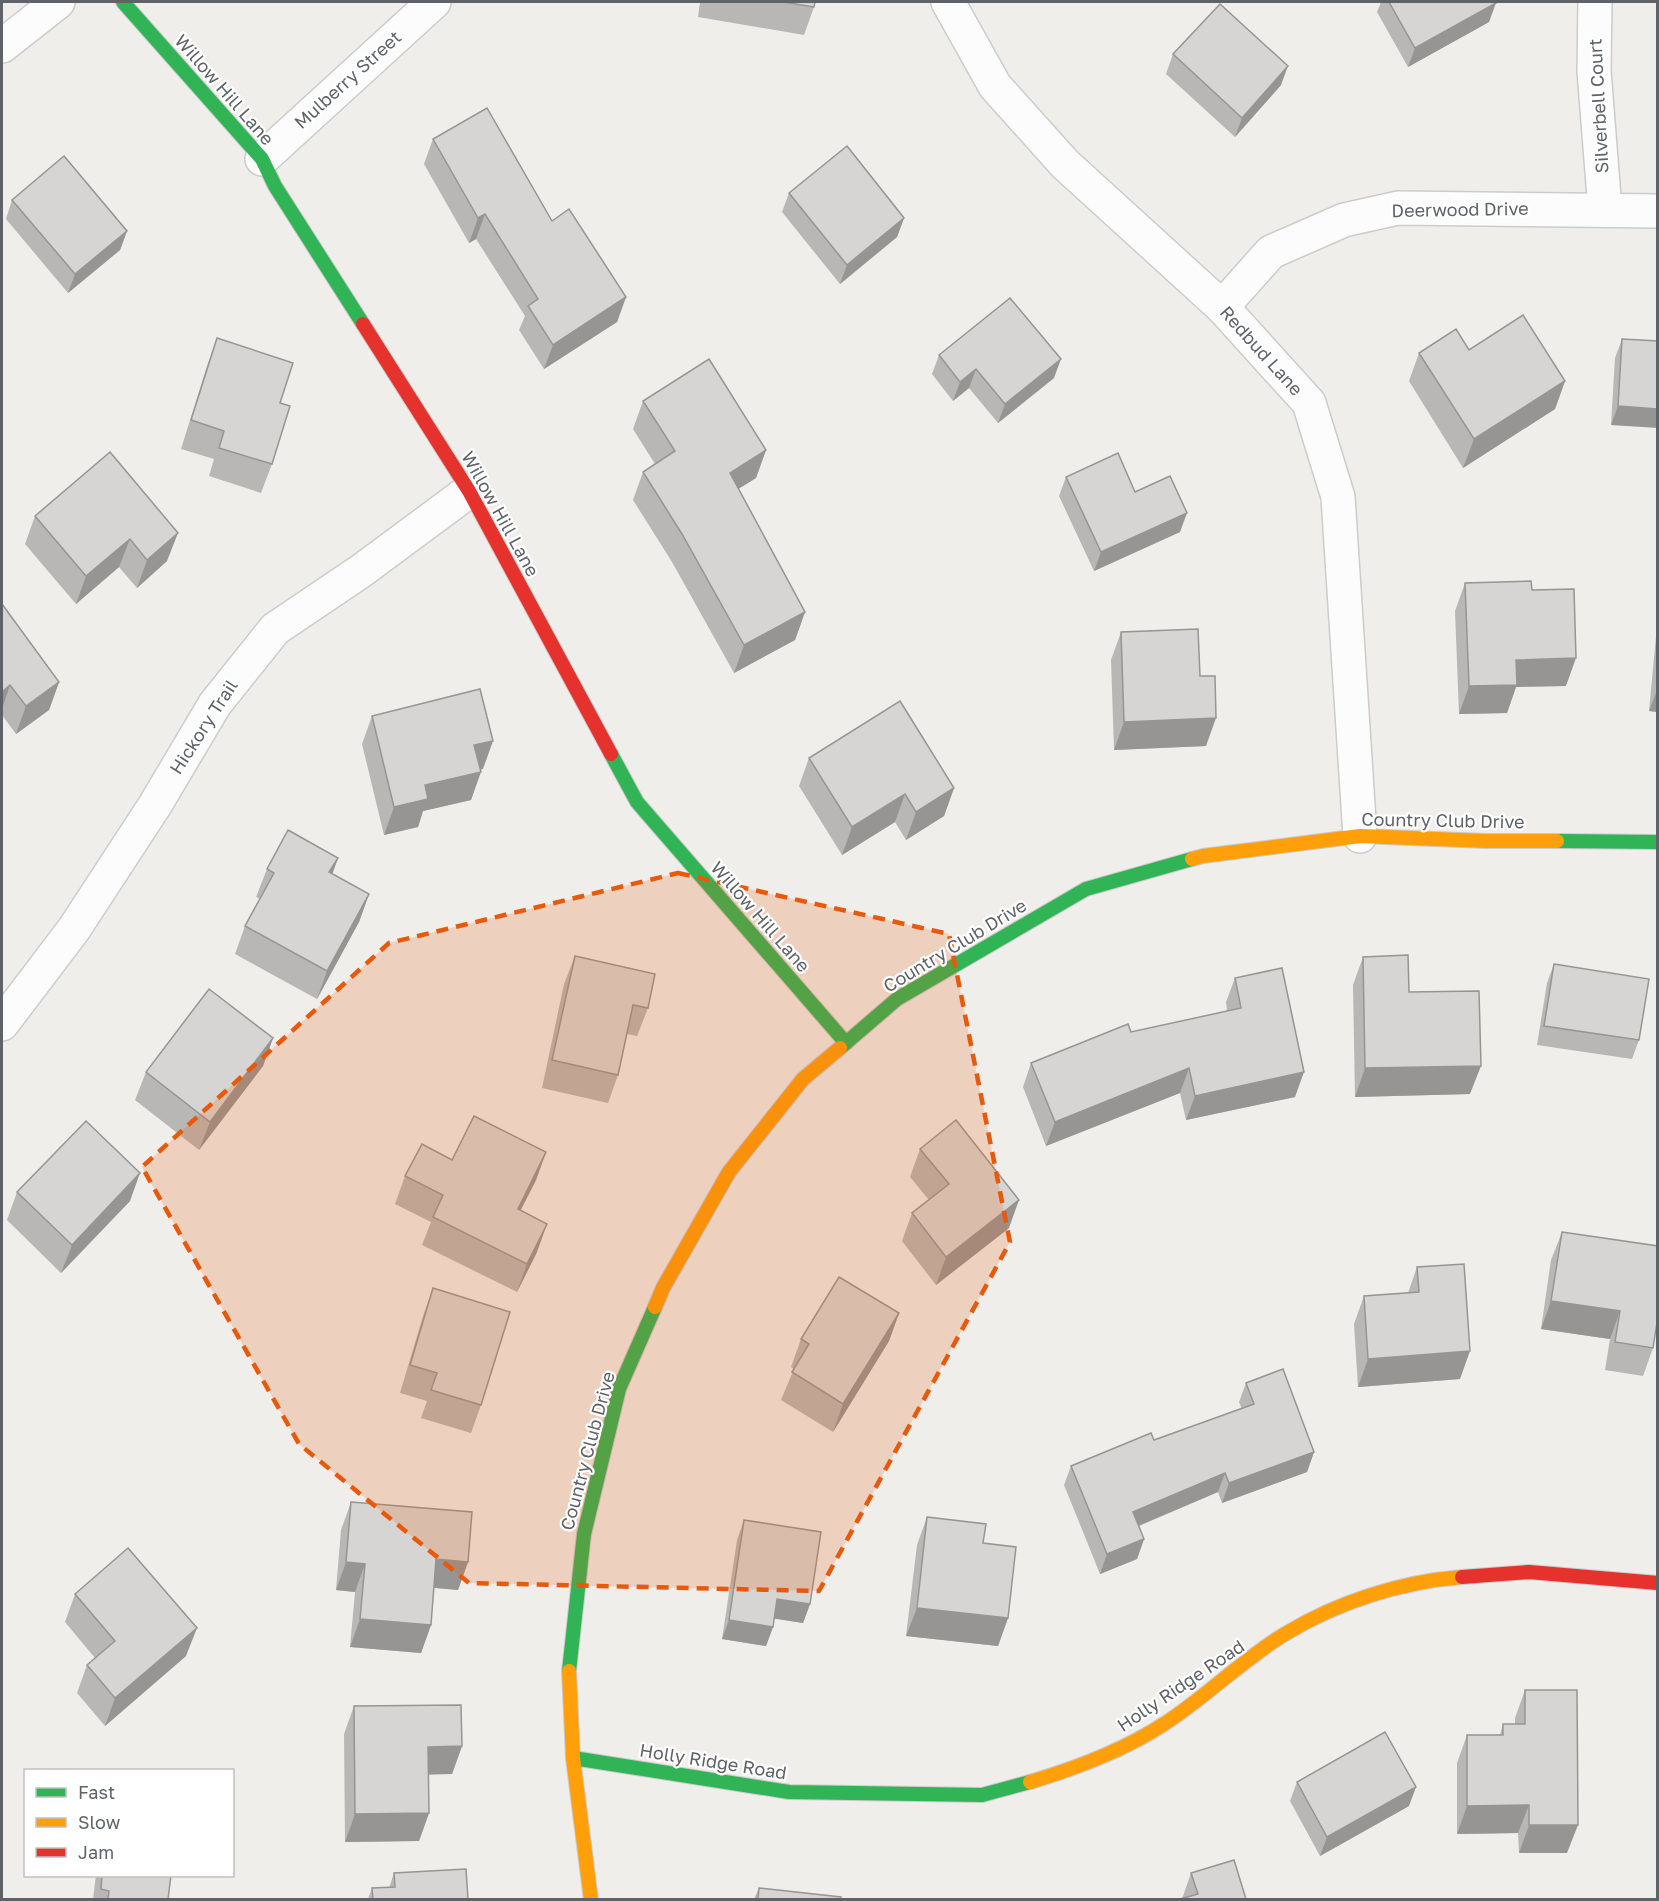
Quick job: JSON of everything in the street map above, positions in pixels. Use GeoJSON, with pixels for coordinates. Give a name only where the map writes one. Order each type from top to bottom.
{"type":"FeatureCollection","features":[{"type":"Feature","properties":{"kind":"street"},"geometry":{"type":"LineString","coordinates":[[2,46],[58,2]]}},
{"type":"Feature","properties":{"kind":"street","name":"Willow Hill Lane"},"geometry":{"type":"LineString","coordinates":[[123,2],[262,159],[275,186],[469,491],[637,802],[846,1043]]}},
{"type":"Feature","properties":{"kind":"street","name":"Mulberry Street"},"geometry":{"type":"LineString","coordinates":[[262,159],[434,2]]}},
{"type":"Feature","properties":{"kind":"street","name":"Redbud Lane"},"geometry":{"type":"LineString","coordinates":[[948,2],[995,86],[1065,164],[1222,307],[1309,403],[1338,497],[1360,836]]}},
{"type":"Feature","properties":{"kind":"street","name":"Silverbell Court"},"geometry":{"type":"LineString","coordinates":[[1595,2],[1594,71],[1605,210]]}},
{"type":"Feature","properties":{"kind":"street","name":"Deerwood Drive"},"geometry":{"type":"LineString","coordinates":[[1222,307],[1271,252],[1344,220],[1398,208],[1658,211]]}},
{"type":"Feature","properties":{"kind":"street","name":"Hickory Trail"},"geometry":{"type":"LineString","coordinates":[[2,1024],[74,929],[155,805],[215,704],[274,629],[361,571],[469,491]]}},
{"type":"Feature","properties":{"kind":"street","name":"Country Club Drive"},"geometry":{"type":"LineString","coordinates":[[591,1899],[573,1758],[569,1668],[584,1534],[619,1389],[663,1288],[729,1172],[803,1079],[897,999],[1086,889],[1203,856],[1360,836],[1486,841],[1658,842]]}},
{"type":"Feature","properties":{"kind":"street","name":"Holly Ridge Road"},"geometry":{"type":"LineString","coordinates":[[573,1758],[789,1792],[982,1795],[1072,1770],[1118,1750],[1164,1724],[1286,1634],[1335,1608],[1390,1588],[1448,1578],[1529,1572],[1658,1583]]}},
{"type":"Feature","properties":{"kind":"highlighted area"},"geometry":{"type":"Polygon","coordinates":[[[678,873],[949,934],[1010,1242],[819,1591],[469,1583],[299,1444],[142,1167],[389,943],[678,873]]]}},
{"type":"Feature","properties":{"kind":"building"},"geometry":{"type":"Polygon","coordinates":[[[783,2],[815,2],[814,7],[783,2]]]}},
{"type":"Feature","properties":{"kind":"building"},"geometry":{"type":"Polygon","coordinates":[[[1389,2],[1495,2],[1496,3],[1415,48],[1389,2]]]}},
{"type":"Feature","properties":{"kind":"building"},"geometry":{"type":"Polygon","coordinates":[[[1220,4],[1288,66],[1242,118],[1173,54],[1220,4]]]}},
{"type":"Feature","properties":{"kind":"building"},"geometry":{"type":"Polygon","coordinates":[[[487,108],[552,221],[569,209],[626,297],[553,345],[528,306],[538,299],[485,214],[478,218],[433,139],[487,108]]]}},
{"type":"Feature","properties":{"kind":"building"},"geometry":{"type":"Polygon","coordinates":[[[847,146],[904,218],[847,265],[789,193],[847,146]]]}},
{"type":"Feature","properties":{"kind":"building"},"geometry":{"type":"Polygon","coordinates":[[[64,156],[127,231],[75,274],[12,200],[64,156]]]}},
{"type":"Feature","properties":{"kind":"building"},"geometry":{"type":"Polygon","coordinates":[[[1010,298],[1061,359],[1005,404],[976,369],[960,382],[939,355],[1010,298]]]}},
{"type":"Feature","properties":{"kind":"building"},"geometry":{"type":"Polygon","coordinates":[[[1523,315],[1565,381],[1474,439],[1419,353],[1456,329],[1469,350],[1523,315]]]}},
{"type":"Feature","properties":{"kind":"building"},"geometry":{"type":"Polygon","coordinates":[[[217,338],[293,363],[280,403],[290,406],[272,464],[219,448],[224,431],[191,420],[217,338]]]}},
{"type":"Feature","properties":{"kind":"building"},"geometry":{"type":"Polygon","coordinates":[[[1622,339],[1658,341],[1658,409],[1618,406],[1622,339]]]}},
{"type":"Feature","properties":{"kind":"building"},"geometry":{"type":"Polygon","coordinates":[[[709,359],[766,450],[730,473],[805,612],[744,645],[682,534],[643,472],[675,451],[643,401],[709,359]]]}},
{"type":"Feature","properties":{"kind":"building"},"geometry":{"type":"Polygon","coordinates":[[[110,452],[178,533],[147,560],[130,539],[86,576],[35,516],[110,452]]]}},
{"type":"Feature","properties":{"kind":"building"},"geometry":{"type":"Polygon","coordinates":[[[1118,453],[1135,492],[1170,476],[1187,513],[1101,552],[1066,477],[1118,453]]]}},
{"type":"Feature","properties":{"kind":"building"},"geometry":{"type":"Polygon","coordinates":[[[1531,581],[1532,590],[1574,589],[1576,658],[1516,660],[1517,685],[1469,686],[1465,583],[1531,581]]]}},
{"type":"Feature","properties":{"kind":"building"},"geometry":{"type":"Polygon","coordinates":[[[2,604],[59,682],[26,706],[10,685],[2,692],[2,604]]]}},
{"type":"Feature","properties":{"kind":"building"},"geometry":{"type":"Polygon","coordinates":[[[1198,629],[1200,676],[1215,676],[1216,718],[1124,722],[1121,632],[1198,629]]]}},
{"type":"Feature","properties":{"kind":"building"},"geometry":{"type":"Polygon","coordinates":[[[480,689],[493,741],[474,745],[481,772],[425,785],[428,799],[394,807],[372,716],[480,689]]]}},
{"type":"Feature","properties":{"kind":"building"},"geometry":{"type":"Polygon","coordinates":[[[900,701],[954,788],[916,812],[905,794],[852,827],[809,758],[900,701]]]}},
{"type":"Feature","properties":{"kind":"building"},"geometry":{"type":"Polygon","coordinates":[[[288,830],[338,858],[329,872],[369,894],[327,971],[245,926],[274,873],[267,869],[288,830]]]}},
{"type":"Feature","properties":{"kind":"building"},"geometry":{"type":"Polygon","coordinates":[[[1408,955],[1409,992],[1479,991],[1481,1066],[1365,1068],[1363,957],[1408,955]]]}},
{"type":"Feature","properties":{"kind":"building"},"geometry":{"type":"Polygon","coordinates":[[[575,956],[655,974],[648,1008],[633,1005],[618,1075],[552,1060],[575,956]]]}},
{"type":"Feature","properties":{"kind":"building"},"geometry":{"type":"Polygon","coordinates":[[[1554,964],[1649,979],[1639,1040],[1544,1026],[1554,964]]]}},
{"type":"Feature","properties":{"kind":"building"},"geometry":{"type":"Polygon","coordinates":[[[1282,968],[1304,1072],[1195,1096],[1189,1068],[1055,1122],[1031,1063],[1128,1024],[1131,1032],[1241,1008],[1235,978],[1282,968]]]}},
{"type":"Feature","properties":{"kind":"building"},"geometry":{"type":"Polygon","coordinates":[[[209,989],[273,1038],[210,1122],[146,1072],[209,989]]]}},
{"type":"Feature","properties":{"kind":"building"},"geometry":{"type":"Polygon","coordinates":[[[474,1116],[546,1152],[518,1209],[547,1224],[527,1264],[433,1217],[443,1195],[405,1176],[422,1144],[452,1160],[474,1116]]]}},
{"type":"Feature","properties":{"kind":"building"},"geometry":{"type":"Polygon","coordinates":[[[956,1120],[1019,1200],[946,1257],[912,1213],[949,1184],[920,1149],[956,1120]]]}},
{"type":"Feature","properties":{"kind":"building"},"geometry":{"type":"Polygon","coordinates":[[[86,1121],[140,1173],[72,1245],[17,1192],[86,1121]]]}},
{"type":"Feature","properties":{"kind":"building"},"geometry":{"type":"Polygon","coordinates":[[[1562,1232],[1658,1246],[1658,1316],[1653,1348],[1615,1342],[1620,1311],[1551,1301],[1562,1232]]]}},
{"type":"Feature","properties":{"kind":"building"},"geometry":{"type":"Polygon","coordinates":[[[1464,1264],[1470,1351],[1368,1359],[1364,1296],[1419,1292],[1417,1267],[1464,1264]]]}},
{"type":"Feature","properties":{"kind":"building"},"geometry":{"type":"Polygon","coordinates":[[[839,1277],[899,1313],[843,1404],[792,1372],[809,1344],[801,1339],[839,1277]]]}},
{"type":"Feature","properties":{"kind":"building"},"geometry":{"type":"Polygon","coordinates":[[[433,1288],[510,1312],[481,1405],[431,1390],[437,1373],[410,1365],[433,1288]]]}},
{"type":"Feature","properties":{"kind":"building"},"geometry":{"type":"Polygon","coordinates":[[[1283,1369],[1314,1452],[1229,1483],[1225,1473],[1133,1512],[1144,1539],[1107,1554],[1071,1466],[1151,1433],[1154,1440],[1254,1404],[1246,1383],[1283,1369]]]}},
{"type":"Feature","properties":{"kind":"building"},"geometry":{"type":"Polygon","coordinates":[[[351,1502],[472,1512],[468,1562],[436,1559],[431,1625],[360,1619],[365,1564],[346,1562],[351,1502]]]}},
{"type":"Feature","properties":{"kind":"building"},"geometry":{"type":"Polygon","coordinates":[[[927,1517],[986,1524],[983,1543],[1016,1547],[1008,1618],[917,1608],[927,1517]]]}},
{"type":"Feature","properties":{"kind":"building"},"geometry":{"type":"Polygon","coordinates":[[[744,1520],[821,1532],[810,1604],[777,1599],[773,1627],[729,1620],[744,1520]]]}},
{"type":"Feature","properties":{"kind":"building"},"geometry":{"type":"Polygon","coordinates":[[[128,1548],[197,1628],[115,1698],[87,1665],[115,1641],[75,1594],[128,1548]]]}},
{"type":"Feature","properties":{"kind":"building"},"geometry":{"type":"Polygon","coordinates":[[[1525,1690],[1577,1690],[1578,1825],[1529,1825],[1529,1805],[1467,1806],[1467,1735],[1503,1735],[1503,1724],[1525,1724],[1525,1690]]]}},
{"type":"Feature","properties":{"kind":"building"},"geometry":{"type":"Polygon","coordinates":[[[461,1705],[462,1746],[428,1747],[429,1813],[355,1814],[354,1706],[461,1705]]]}},
{"type":"Feature","properties":{"kind":"building"},"geometry":{"type":"Polygon","coordinates":[[[1385,1732],[1416,1787],[1327,1837],[1297,1782],[1385,1732]]]}},
{"type":"Feature","properties":{"kind":"building"},"geometry":{"type":"Polygon","coordinates":[[[1234,1860],[1246,1899],[1180,1899],[1198,1894],[1191,1873],[1234,1860]]]}},
{"type":"Feature","properties":{"kind":"building"},"geometry":{"type":"Polygon","coordinates":[[[466,1869],[468,1899],[373,1899],[372,1888],[395,1887],[394,1873],[466,1869]]]}},
{"type":"Feature","properties":{"kind":"building"},"geometry":{"type":"Polygon","coordinates":[[[102,1877],[171,1877],[168,1899],[108,1899],[109,1891],[101,1889],[102,1877]]]}},
{"type":"Feature","properties":{"kind":"building"},"geometry":{"type":"Polygon","coordinates":[[[759,1888],[841,1897],[841,1899],[758,1899],[759,1888]]]}},
{"type":"Feature","properties":{"kind":"traffic: fast"},"geometry":{"type":"LineString","coordinates":[[123,2],[262,159],[275,186],[363,324]]}},
{"type":"Feature","properties":{"kind":"traffic: fast"},"geometry":{"type":"LineString","coordinates":[[611,754],[637,802],[846,1043]]}},
{"type":"Feature","properties":{"kind":"traffic: fast"},"geometry":{"type":"LineString","coordinates":[[1557,841],[1658,842]]}},
{"type":"Feature","properties":{"kind":"traffic: fast"},"geometry":{"type":"LineString","coordinates":[[840,1048],[897,999],[1086,889],[1192,859]]}},
{"type":"Feature","properties":{"kind":"traffic: fast"},"geometry":{"type":"LineString","coordinates":[[569,1671],[584,1534],[619,1389],[655,1307]]}},
{"type":"Feature","properties":{"kind":"traffic: fast"},"geometry":{"type":"LineString","coordinates":[[573,1758],[789,1792],[982,1795],[1030,1782]]}},
{"type":"Feature","properties":{"kind":"traffic: slow"},"geometry":{"type":"LineString","coordinates":[[1192,859],[1360,836],[1486,841],[1557,841]]}},
{"type":"Feature","properties":{"kind":"traffic: slow"},"geometry":{"type":"LineString","coordinates":[[655,1307],[663,1288],[729,1172],[803,1079],[840,1048]]}},
{"type":"Feature","properties":{"kind":"traffic: slow"},"geometry":{"type":"LineString","coordinates":[[1030,1782],[1099,1758],[1148,1734],[1195,1702],[1269,1644],[1326,1612],[1393,1589],[1462,1577]]}},
{"type":"Feature","properties":{"kind":"traffic: slow"},"geometry":{"type":"LineString","coordinates":[[569,1671],[573,1758],[591,1900]]}},
{"type":"Feature","properties":{"kind":"traffic: jam"},"geometry":{"type":"LineString","coordinates":[[363,324],[469,491],[611,754]]}},
{"type":"Feature","properties":{"kind":"traffic: jam"},"geometry":{"type":"LineString","coordinates":[[1462,1577],[1529,1572],[1658,1583]]}}]}
